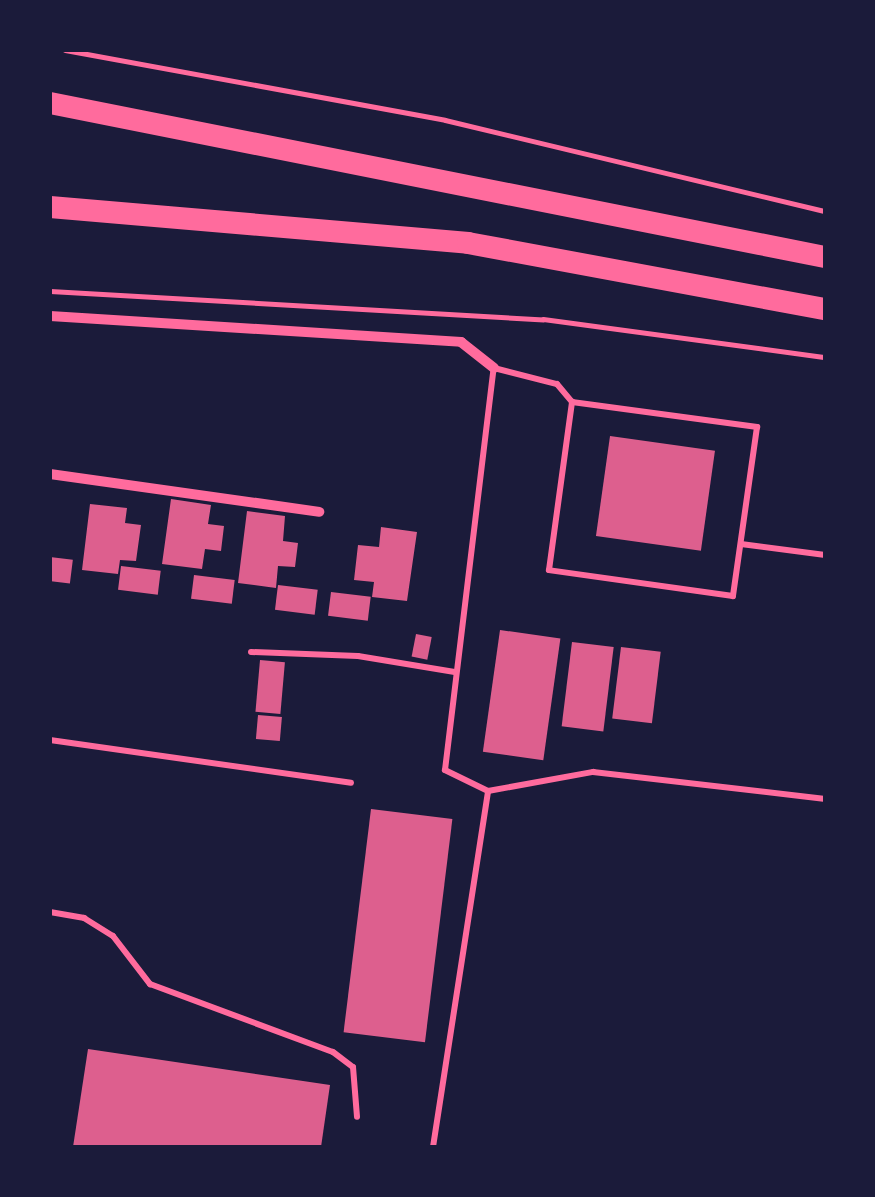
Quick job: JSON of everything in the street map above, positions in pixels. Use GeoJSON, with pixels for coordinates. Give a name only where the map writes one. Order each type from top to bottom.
{"type":"FeatureCollection","features":[{"type":"Feature","properties":{"kind":"main road"},"geometry":{"type":"LineString","coordinates":[[50,104],[825,257]]}},
{"type":"Feature","properties":{"kind":"main road"},"geometry":{"type":"LineString","coordinates":[[50,207],[468,242],[825,309]]}},
{"type":"Feature","properties":{"kind":"street"},"geometry":{"type":"LineString","coordinates":[[50,316],[461,342],[494,368]]}},
{"type":"Feature","properties":{"kind":"street"},"geometry":{"type":"LineString","coordinates":[[50,474],[319,512]]}},
{"type":"Feature","properties":{"kind":"lane"},"geometry":{"type":"LineString","coordinates":[[572,402],[549,570],[733,596],[757,427],[572,402],[557,384],[494,368],[444,770],[488,791],[592,772],[825,799]]}},
{"type":"Feature","properties":{"kind":"lane"},"geometry":{"type":"LineString","coordinates":[[740,544],[825,555]]}},
{"type":"Feature","properties":{"kind":"lane"},"geometry":{"type":"LineString","coordinates":[[251,652],[358,656],[455,672]]}},
{"type":"Feature","properties":{"kind":"lane"},"geometry":{"type":"LineString","coordinates":[[50,740],[351,784]]}},
{"type":"Feature","properties":{"kind":"lane"},"geometry":{"type":"LineString","coordinates":[[433,1147],[488,791]]}},
{"type":"Feature","properties":{"kind":"lane"},"geometry":{"type":"LineString","coordinates":[[50,912],[84,918],[114,936],[150,984],[333,1052],[353,1067],[357,1118]]}},
{"type":"Feature","properties":{"kind":"path"},"geometry":{"type":"LineString","coordinates":[[65,50],[444,120],[825,211]]}},
{"type":"Feature","properties":{"kind":"path"},"geometry":{"type":"LineString","coordinates":[[50,291],[542,318],[825,357]]}},
{"type":"Feature","properties":{"kind":"building"},"geometry":{"type":"Polygon","coordinates":[[[610,436],[715,451],[701,551],[596,536],[610,436]]]}},
{"type":"Feature","properties":{"kind":"building"},"geometry":{"type":"Polygon","coordinates":[[[171,499],[211,505],[208,524],[224,526],[221,551],[205,549],[202,569],[162,564],[171,499]]]}},
{"type":"Feature","properties":{"kind":"building"},"geometry":{"type":"Polygon","coordinates":[[[90,504],[127,508],[125,523],[141,525],[136,561],[120,560],[118,574],[82,570],[90,504]]]}},
{"type":"Feature","properties":{"kind":"building"},"geometry":{"type":"Polygon","coordinates":[[[247,511],[285,516],[283,541],[298,543],[295,567],[278,566],[276,588],[238,583],[247,511]]]}},
{"type":"Feature","properties":{"kind":"building"},"geometry":{"type":"Polygon","coordinates":[[[381,527],[417,532],[407,601],[372,597],[374,582],[354,580],[358,545],[379,547],[381,527]]]}},
{"type":"Feature","properties":{"kind":"building"},"geometry":{"type":"Polygon","coordinates":[[[50,557],[73,560],[70,584],[50,581],[50,557]]]}},
{"type":"Feature","properties":{"kind":"building"},"geometry":{"type":"Polygon","coordinates":[[[121,566],[161,571],[158,595],[118,590],[121,566]]]}},
{"type":"Feature","properties":{"kind":"building"},"geometry":{"type":"Polygon","coordinates":[[[194,575],[235,580],[232,604],[191,599],[194,575]]]}},
{"type":"Feature","properties":{"kind":"building"},"geometry":{"type":"Polygon","coordinates":[[[278,585],[318,590],[315,615],[275,610],[278,585]]]}},
{"type":"Feature","properties":{"kind":"building"},"geometry":{"type":"Polygon","coordinates":[[[331,592],[371,597],[368,621],[328,616],[331,592]]]}},
{"type":"Feature","properties":{"kind":"building"},"geometry":{"type":"Polygon","coordinates":[[[500,630],[560,638],[543,760],[483,752],[500,630]]]}},
{"type":"Feature","properties":{"kind":"building"},"geometry":{"type":"Polygon","coordinates":[[[416,634],[432,637],[427,660],[412,657],[416,634]]]}},
{"type":"Feature","properties":{"kind":"building"},"geometry":{"type":"Polygon","coordinates":[[[572,642],[614,647],[603,731],[562,726],[572,642]]]}},
{"type":"Feature","properties":{"kind":"building"},"geometry":{"type":"Polygon","coordinates":[[[621,647],[661,652],[652,723],[612,718],[621,647]]]}},
{"type":"Feature","properties":{"kind":"building"},"geometry":{"type":"Polygon","coordinates":[[[260,660],[285,662],[280,714],[255,712],[260,660]]]}},
{"type":"Feature","properties":{"kind":"building"},"geometry":{"type":"Polygon","coordinates":[[[258,715],[282,717],[280,741],[256,739],[258,715]]]}},
{"type":"Feature","properties":{"kind":"building"},"geometry":{"type":"Polygon","coordinates":[[[371,809],[452,819],[425,1042],[344,1032],[371,809]]]}},
{"type":"Feature","properties":{"kind":"building"},"geometry":{"type":"Polygon","coordinates":[[[88,1049],[330,1085],[321,1147],[73,1147],[88,1049]]]}}]}
